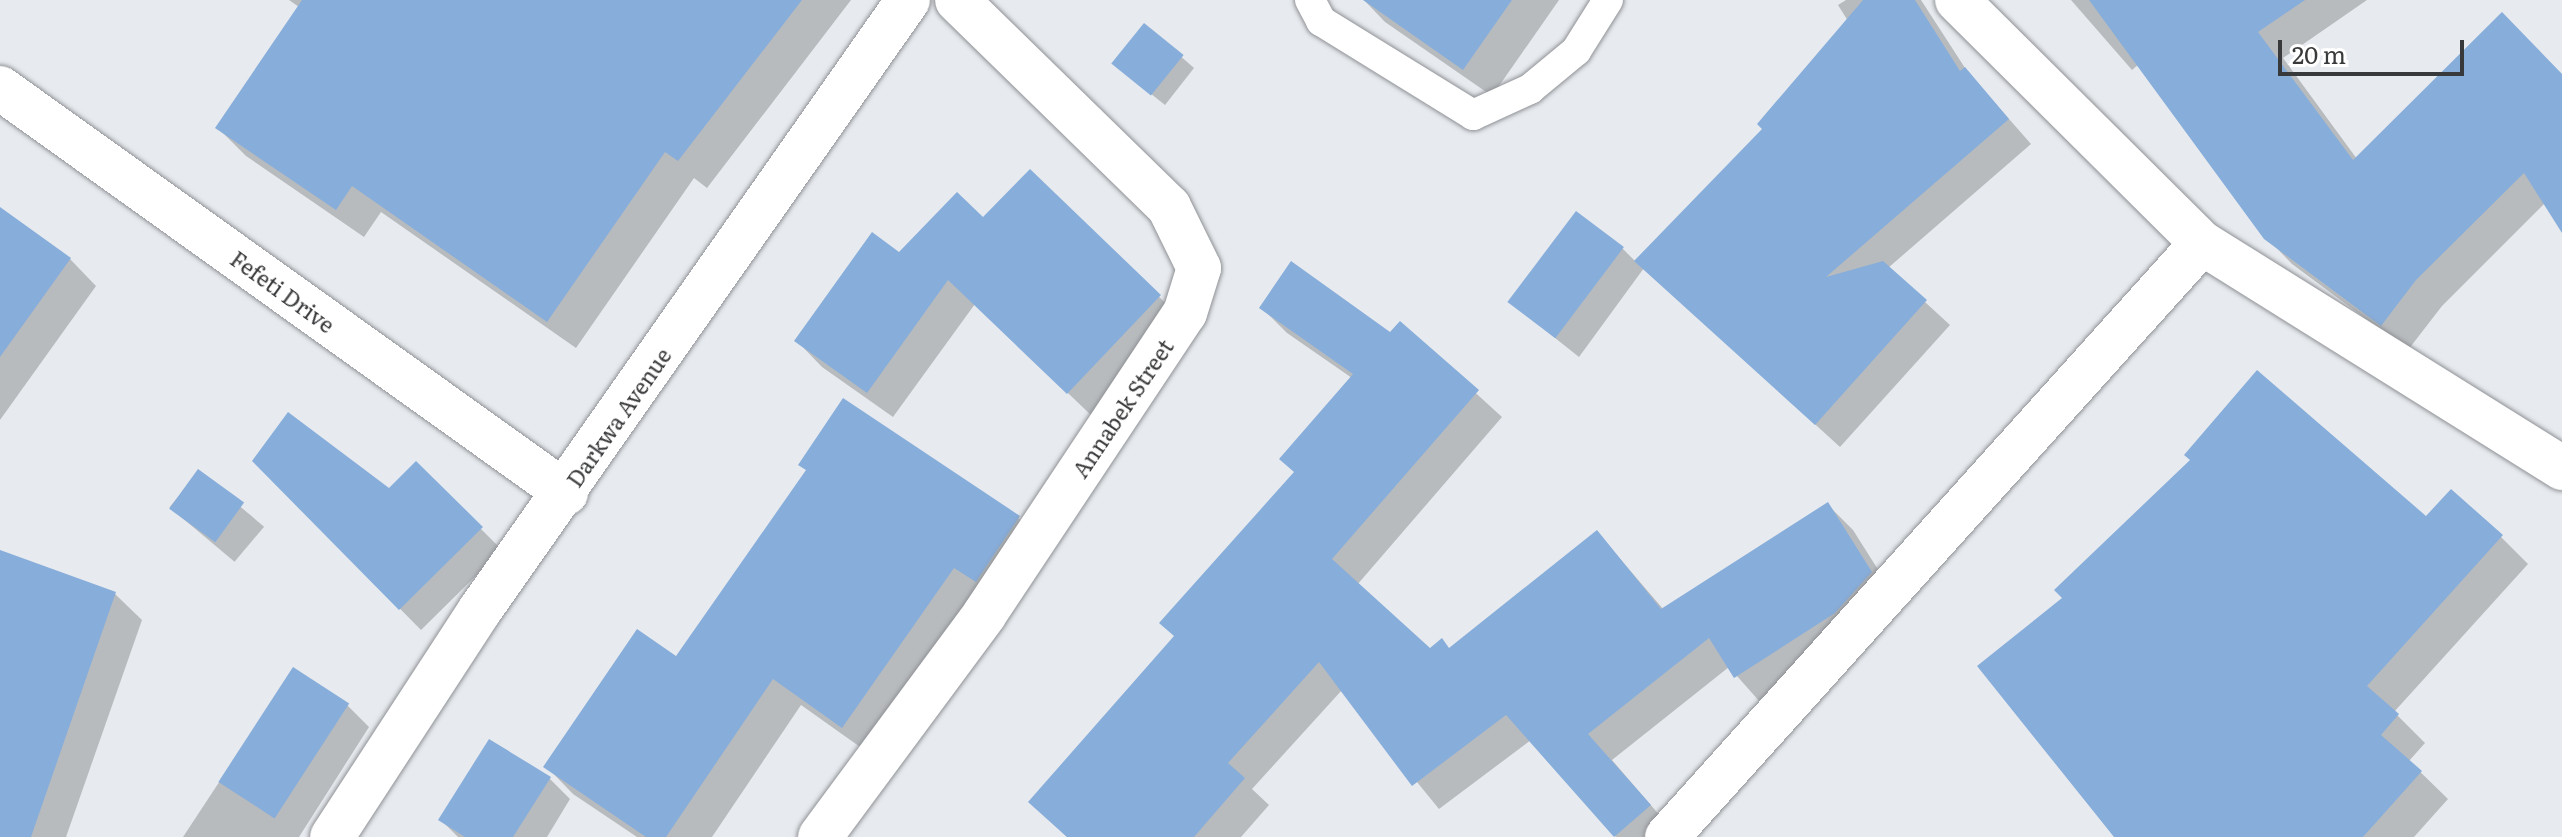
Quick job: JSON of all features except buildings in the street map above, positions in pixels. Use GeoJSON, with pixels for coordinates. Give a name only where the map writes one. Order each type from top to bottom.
{"type":"FeatureCollection","features":[{"type":"Feature","properties":{"kind":"street","name":"Darkwa Avenue"},"geometry":{"type":"LineString","coordinates":[[341,834],[480,610],[566,493],[908,0]]}},
{"type":"Feature","properties":{"kind":"street","name":"Annabek Street"},"geometry":{"type":"LineString","coordinates":[[820,837],[984,615],[1176,326],[1199,268],[1169,207],[957,0]]}},
{"type":"Feature","properties":{"kind":"street"},"geometry":{"type":"LineString","coordinates":[[1957,0],[2202,243],[2562,468]]}},
{"type":"Feature","properties":{"kind":"street","name":"Fefeti Drive"},"geometry":{"type":"LineString","coordinates":[[0,88],[566,493]]}},
{"type":"Feature","properties":{"kind":"street"},"geometry":{"type":"LineString","coordinates":[[1667,837],[2202,243]]}},
{"type":"Feature","properties":{"kind":"lane"},"geometry":{"type":"LineString","coordinates":[[1310,0],[1321,21],[1473,115],[1530,89],[1576,51],[1608,0]]}}]}
